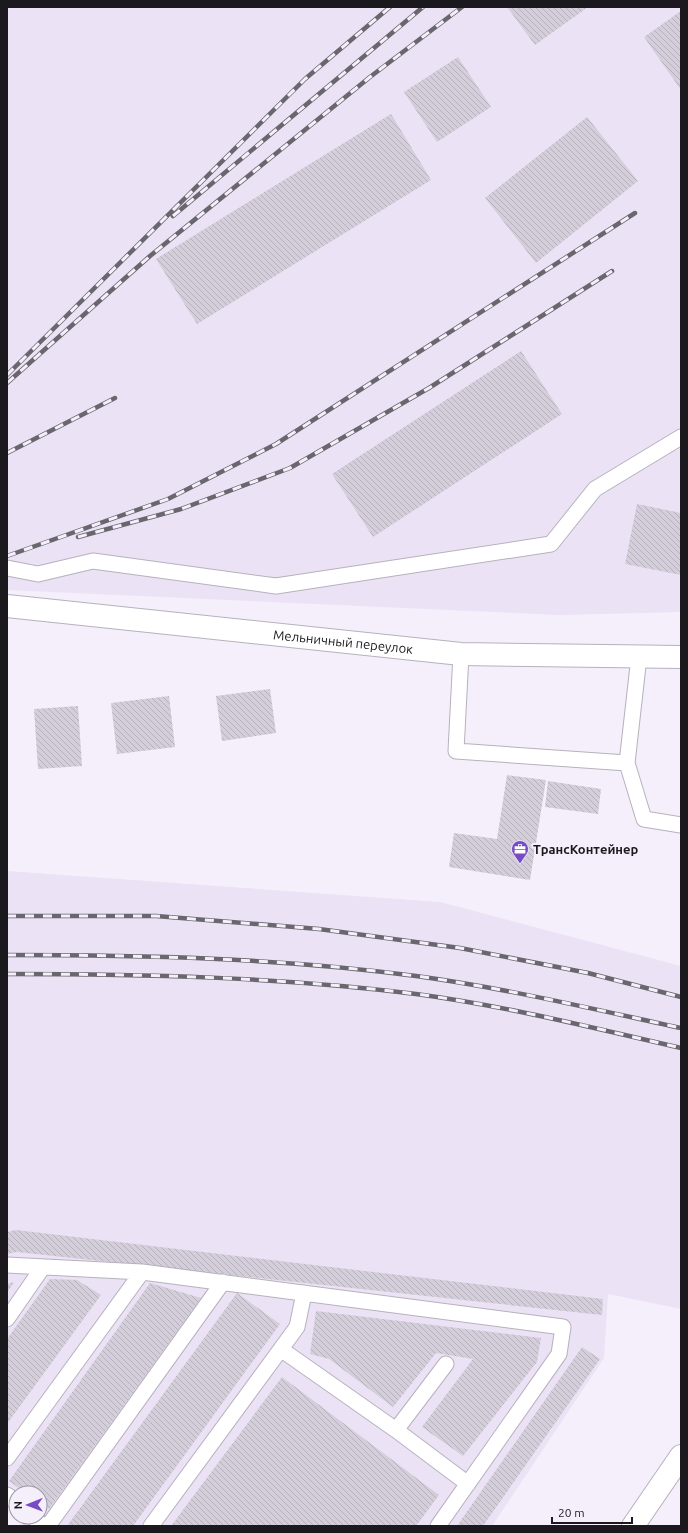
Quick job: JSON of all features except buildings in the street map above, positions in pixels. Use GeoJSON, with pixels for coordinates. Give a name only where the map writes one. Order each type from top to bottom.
{"type":"FeatureCollection","features":[{"type":"Feature","properties":{"kind":"street","name":"Мельничный переулок"},"geometry":{"type":"LineString","coordinates":[[7,606],[461,654],[681,657]]}},
{"type":"Feature","properties":{"kind":"street"},"geometry":{"type":"LineString","coordinates":[[633,1526],[681,1456]]}},
{"type":"Feature","properties":{"kind":"lane"},"geometry":{"type":"LineString","coordinates":[[7,568],[38,574],[93,561],[276,586],[551,544],[595,489],[681,437]]}},
{"type":"Feature","properties":{"kind":"lane"},"geometry":{"type":"LineString","coordinates":[[461,654],[456,751],[627,763]]}},
{"type":"Feature","properties":{"kind":"lane"},"geometry":{"type":"LineString","coordinates":[[639,657],[627,763],[644,819],[681,825]]}},
{"type":"Feature","properties":{"kind":"lane"},"geometry":{"type":"LineString","coordinates":[[7,1265],[142,1272],[563,1327],[559,1354],[438,1526]]}},
{"type":"Feature","properties":{"kind":"lane"},"geometry":{"type":"LineString","coordinates":[[7,1319],[43,1267]]}},
{"type":"Feature","properties":{"kind":"lane"},"geometry":{"type":"LineString","coordinates":[[8,1455],[142,1272]]}},
{"type":"Feature","properties":{"kind":"lane"},"geometry":{"type":"LineString","coordinates":[[48,1526],[224,1282]]}},
{"type":"Feature","properties":{"kind":"lane"},"geometry":{"type":"LineString","coordinates":[[151,1526],[297,1328],[304,1293]]}},
{"type":"Feature","properties":{"kind":"lane"},"geometry":{"type":"LineString","coordinates":[[282,1350],[396,1430],[468,1484]]}},
{"type":"Feature","properties":{"kind":"lane"},"geometry":{"type":"LineString","coordinates":[[396,1430],[446,1364]]}},
{"type":"Feature","properties":{"kind":"shaded area"},"geometry":{"type":"Polygon","coordinates":[[[7,7],[681,7],[681,612],[560,615],[7,590],[7,7]]]}},
{"type":"Feature","properties":{"kind":"shaded area"},"geometry":{"type":"Polygon","coordinates":[[[7,871],[440,902],[681,966],[681,1309],[608,1294],[604,1358],[492,1526],[23,1526],[22,1525],[48,1525],[48,1485],[8,1485],[8,1512],[7,871]]]}},
{"type":"Feature","properties":{"kind":"railway"},"geometry":{"type":"LineString","coordinates":[[7,375],[305,79],[390,7]]}},
{"type":"Feature","properties":{"kind":"railway"},"geometry":{"type":"LineString","coordinates":[[173,216],[423,7]]}},
{"type":"Feature","properties":{"kind":"railway"},"geometry":{"type":"LineString","coordinates":[[7,383],[150,256],[370,77],[462,7]]}},
{"type":"Feature","properties":{"kind":"railway"},"geometry":{"type":"LineString","coordinates":[[7,556],[168,499],[276,444],[635,213]]}},
{"type":"Feature","properties":{"kind":"railway"},"geometry":{"type":"LineString","coordinates":[[78,537],[181,509],[290,468],[429,388],[612,271]]}},
{"type":"Feature","properties":{"kind":"railway"},"geometry":{"type":"LineString","coordinates":[[7,453],[115,398]]}},
{"type":"Feature","properties":{"kind":"railway"},"geometry":{"type":"LineString","coordinates":[[7,916],[156,916],[319,929],[460,948],[588,973],[681,997]]}},
{"type":"Feature","properties":{"kind":"railway"},"geometry":{"type":"LineString","coordinates":[[7,955],[161,957],[263,961],[365,970],[449,981],[549,999],[681,1028]]}},
{"type":"Feature","properties":{"kind":"railway"},"geometry":{"type":"LineString","coordinates":[[7,974],[161,976],[263,980],[365,988],[416,994],[483,1005],[550,1018],[681,1048]]}},
{"type":"Feature","properties":{"kind":"place","name":"ТрансКонтейнер"},"geometry":{"type":"Point","coordinates":[520,864]}}]}
